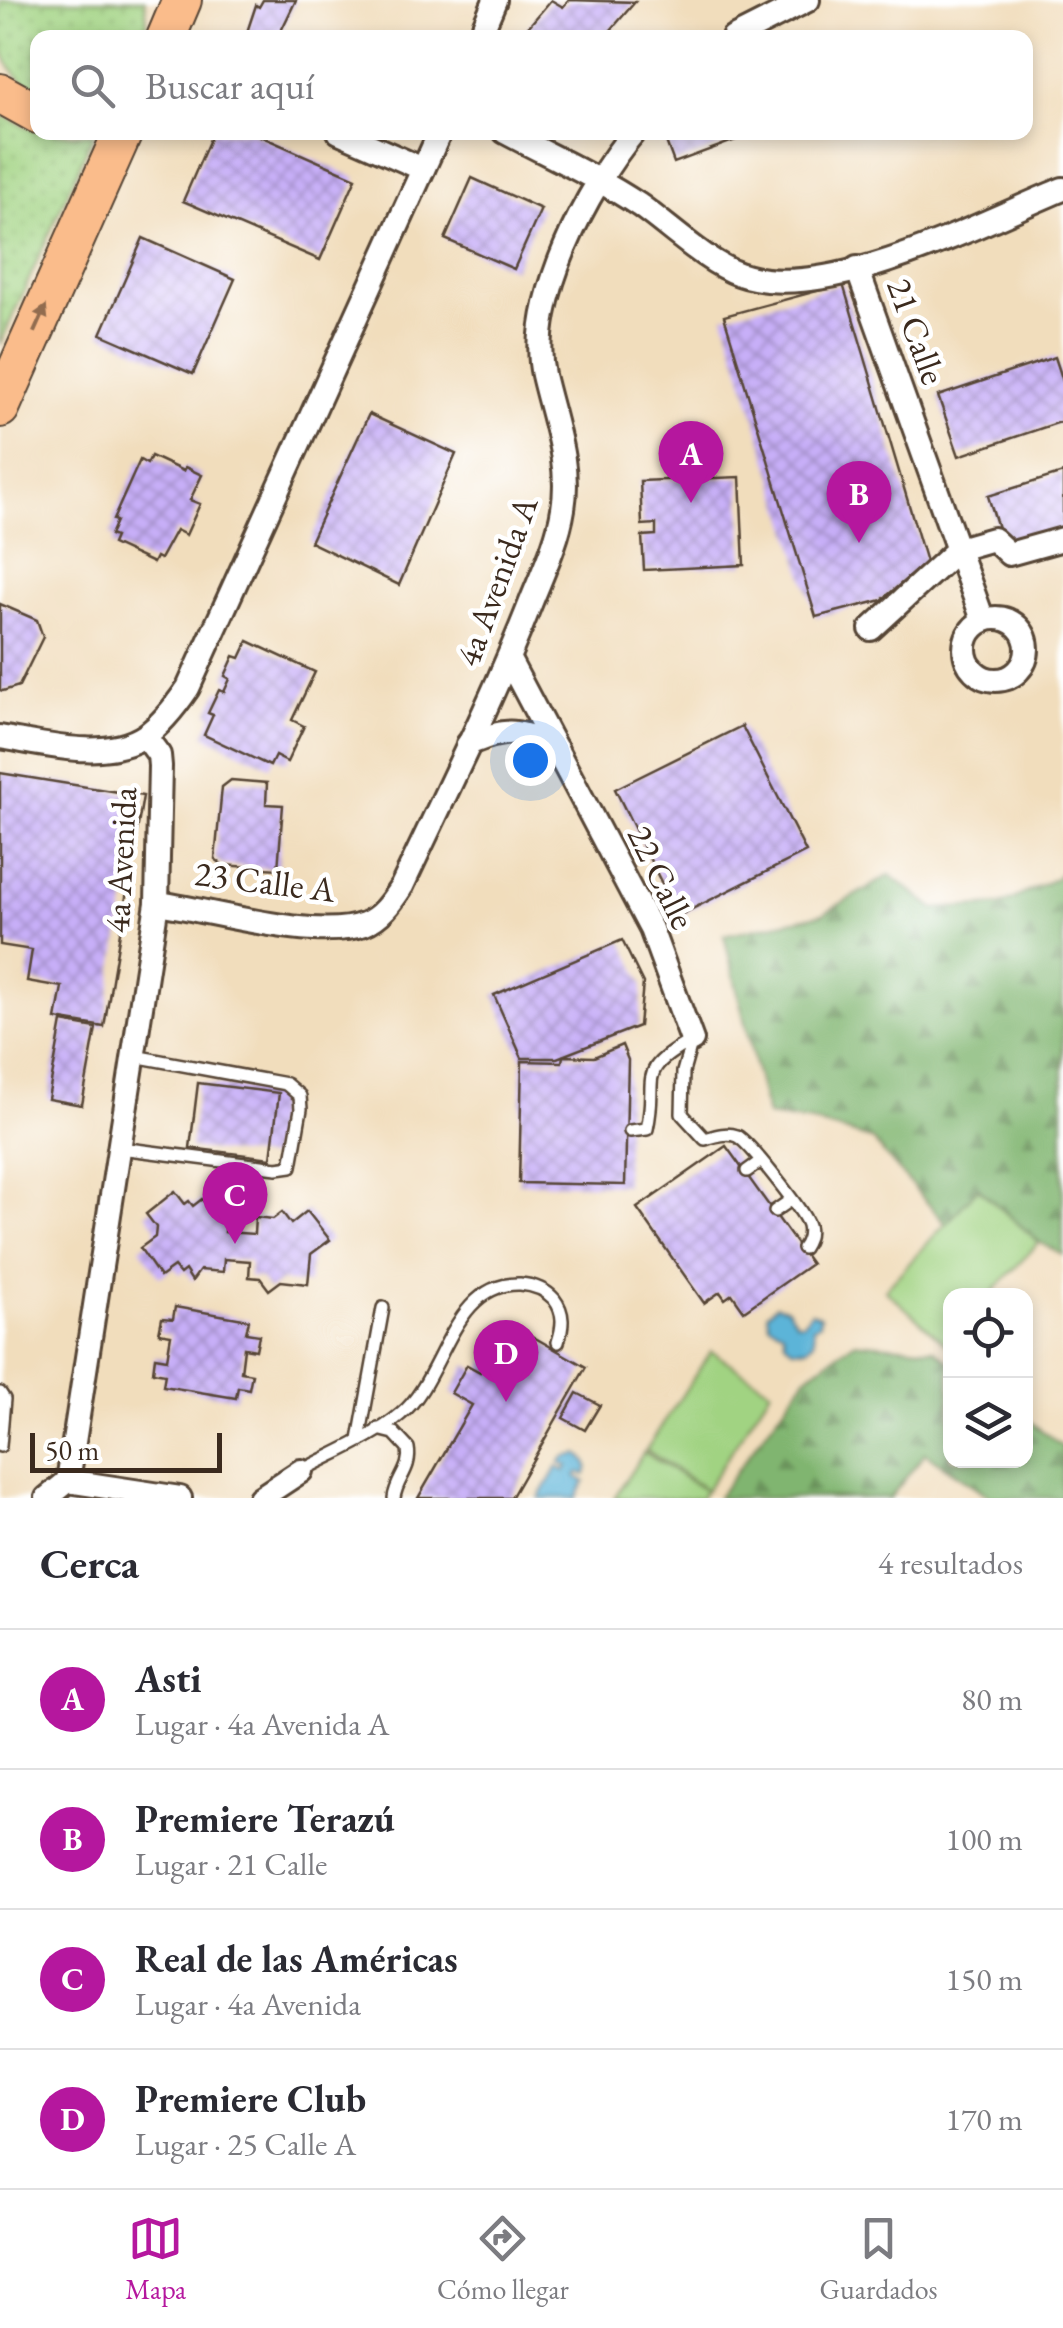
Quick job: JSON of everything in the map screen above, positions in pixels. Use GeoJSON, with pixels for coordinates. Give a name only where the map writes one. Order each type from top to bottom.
{"type":"FeatureCollection","features":[{"type":"Feature","properties":{"kind":"main road"},"geometry":{"type":"LineString","coordinates":[[163,0],[165,30]]}},
{"type":"Feature","properties":{"kind":"main road"},"geometry":{"type":"LineString","coordinates":[[169,30],[182,0]]}},
{"type":"Feature","properties":{"kind":"main road"},"geometry":{"type":"LineString","coordinates":[[0,93],[30,112]]}},
{"type":"Feature","properties":{"kind":"main road"},"geometry":{"type":"LineString","coordinates":[[0,408],[119,140]]}},
{"type":"Feature","properties":{"kind":"street"},"geometry":{"type":"LineString","coordinates":[[482,30],[495,0]]}},
{"type":"Feature","properties":{"kind":"street"},"geometry":{"type":"LineString","coordinates":[[749,30],[808,0]]}},
{"type":"Feature","properties":{"kind":"street"},"geometry":{"type":"LineString","coordinates":[[357,140],[423,169]]}},
{"type":"Feature","properties":{"kind":"street","name":"4a Avenida"},"geometry":{"type":"LineString","coordinates":[[68,1482],[157,903],[160,766],[159,755],[145,736],[188,688],[436,140]]}},
{"type":"Feature","properties":{"kind":"street","name":"21 Calle"},"geometry":{"type":"LineString","coordinates":[[522,140],[600,180],[684,236],[718,265],[738,274],[766,282],[816,280],[858,268],[983,620]]}},
{"type":"Feature","properties":{"kind":"street","name":"4a Avenida A"},"geometry":{"type":"LineString","coordinates":[[364,924],[383,912],[402,886],[508,660],[556,539],[564,509],[564,460],[542,372],[541,316],[556,270],[600,180],[628,140]]}},
{"type":"Feature","properties":{"kind":"street"},"geometry":{"type":"LineString","coordinates":[[858,268],[896,258],[1063,189]]}},
{"type":"Feature","properties":{"kind":"street"},"geometry":{"type":"LineString","coordinates":[[871,629],[958,549],[993,539],[1009,554],[1063,540]]}},
{"type":"Feature","properties":{"kind":"street","name":"22 Calle"},"geometry":{"type":"LineString","coordinates":[[508,660],[651,929],[692,1040]]}},
{"type":"Feature","properties":{"kind":"street"},"geometry":{"type":"LineString","coordinates":[[468,744],[490,735],[519,732],[557,750]]}},
{"type":"Feature","properties":{"kind":"street"},"geometry":{"type":"LineString","coordinates":[[0,737],[85,748],[126,743],[145,736]]}},
{"type":"Feature","properties":{"kind":"street","name":"23 Calle A"},"geometry":{"type":"LineString","coordinates":[[157,903],[292,926],[322,929],[364,924]]}},
{"type":"Feature","properties":{"kind":"street"},"geometry":{"type":"LineString","coordinates":[[260,1498],[301,1471]]}},
{"type":"Feature","properties":{"kind":"street"},"geometry":{"type":"LineString","coordinates":[[47,1498],[68,1482],[180,1498]]}},
{"type":"Feature","properties":{"kind":"lane"},"geometry":{"type":"LineString","coordinates":[[630,1131],[647,1129],[650,1078],[660,1058],[692,1040]]}},
{"type":"Feature","properties":{"kind":"lane"},"geometry":{"type":"LineString","coordinates":[[692,1040],[682,1072],[682,1114],[705,1140],[726,1134],[737,1136],[761,1161],[808,1227],[804,1248]]}},
{"type":"Feature","properties":{"kind":"lane"},"geometry":{"type":"LineString","coordinates":[[120,1148],[277,1168],[291,1166],[301,1109],[300,1096],[286,1084],[134,1056]]}},
{"type":"Feature","properties":{"kind":"lane"},"geometry":{"type":"LineString","coordinates":[[748,1172],[761,1161]]}},
{"type":"Feature","properties":{"kind":"lane"},"geometry":{"type":"LineString","coordinates":[[775,1211],[790,1200]]}},
{"type":"Feature","properties":{"kind":"lane"},"geometry":{"type":"LineString","coordinates":[[301,1471],[402,1414],[416,1400],[462,1318],[482,1296],[518,1284],[550,1294],[561,1308],[558,1342]]}},
{"type":"Feature","properties":{"kind":"lane"},"geometry":{"type":"LineString","coordinates":[[358,1440],[383,1308]]}},
{"type":"Feature","properties":{"kind":"lane"},"geometry":{"type":"LineString","coordinates":[[0,1392],[4,1399],[0,1446]]}},
{"type":"Feature","properties":{"kind":"lane"},"geometry":{"type":"LineString","coordinates":[[378,1430],[394,1433],[408,1448],[408,1468],[396,1486],[394,1498]]}},
{"type":"Feature","properties":{"kind":"green space"},"geometry":{"type":"Polygon","coordinates":[[[0,0],[145,0],[148,30],[30,30],[30,87],[9,65],[1,33],[0,0]]]}},
{"type":"Feature","properties":{"kind":"green space"},"geometry":{"type":"Polygon","coordinates":[[[0,114],[30,127],[30,140],[91,140],[0,345],[0,114]]]}},
{"type":"Feature","properties":{"kind":"green space"},"geometry":{"type":"Polygon","coordinates":[[[1063,871],[1063,1255],[1039,1242],[978,1188],[946,1224],[871,1139],[812,1122],[767,1116],[724,935],[823,914],[890,875],[935,909],[1001,905],[1063,871]]]}},
{"type":"Feature","properties":{"kind":"green space"},"geometry":{"type":"Polygon","coordinates":[[[978,1188],[1039,1242],[996,1288],[943,1288],[943,1341],[885,1290],[978,1188]]]}},
{"type":"Feature","properties":{"kind":"green space"},"geometry":{"type":"Polygon","coordinates":[[[854,1342],[934,1349],[943,1356],[943,1465],[925,1453],[890,1498],[717,1498],[807,1376],[854,1342]]]}},
{"type":"Feature","properties":{"kind":"green space"},"geometry":{"type":"Polygon","coordinates":[[[711,1351],[771,1390],[706,1490],[646,1450],[711,1351]]]}},
{"type":"Feature","properties":{"kind":"green space"},"geometry":{"type":"Polygon","coordinates":[[[1033,1423],[1063,1447],[1062,1498],[992,1498],[947,1468],[1033,1468],[1033,1423]]]}},
{"type":"Feature","properties":{"kind":"green space"},"geometry":{"type":"Polygon","coordinates":[[[644,1452],[705,1491],[700,1498],[614,1498],[644,1452]]]}},
{"type":"Feature","properties":{"kind":"water"},"geometry":{"type":"Polygon","coordinates":[[[776,1305],[787,1308],[796,1322],[803,1322],[811,1312],[820,1316],[819,1324],[813,1327],[814,1341],[807,1348],[792,1348],[783,1331],[769,1324],[767,1313],[776,1305]]]}},
{"type":"Feature","properties":{"kind":"water"},"geometry":{"type":"Polygon","coordinates":[[[578,1454],[587,1469],[585,1475],[579,1472],[576,1476],[585,1482],[576,1498],[539,1498],[557,1467],[565,1471],[568,1466],[560,1463],[564,1457],[578,1454]]]}},
{"type":"Feature","properties":{"kind":"building"},"geometry":{"type":"Polygon","coordinates":[[[263,0],[296,0],[281,30],[248,30],[256,5],[259,7],[263,0]]]}},
{"type":"Feature","properties":{"kind":"building"},"geometry":{"type":"Polygon","coordinates":[[[551,0],[563,7],[569,0],[635,2],[611,30],[526,30],[551,0]]]}},
{"type":"Feature","properties":{"kind":"building"},"geometry":{"type":"Polygon","coordinates":[[[210,140],[269,140],[356,178],[320,260],[183,201],[210,140]]]}},
{"type":"Feature","properties":{"kind":"building"},"geometry":{"type":"Polygon","coordinates":[[[665,140],[736,140],[674,163],[665,140]]]}},
{"type":"Feature","properties":{"kind":"building"},"geometry":{"type":"Polygon","coordinates":[[[472,178],[541,209],[514,269],[445,239],[472,178]]]}},
{"type":"Feature","properties":{"kind":"building"},"geometry":{"type":"Polygon","coordinates":[[[143,238],[235,279],[193,374],[101,334],[143,238]]]}},
{"type":"Feature","properties":{"kind":"building"},"geometry":{"type":"Polygon","coordinates":[[[843,284],[926,562],[882,600],[816,617],[724,316],[843,284]]]}},
{"type":"Feature","properties":{"kind":"building"},"geometry":{"type":"Polygon","coordinates":[[[1055,357],[1063,381],[1063,421],[959,456],[938,396],[1055,357]]]}},
{"type":"Feature","properties":{"kind":"building"},"geometry":{"type":"Polygon","coordinates":[[[369,414],[456,454],[399,585],[310,542],[369,414]]]}},
{"type":"Feature","properties":{"kind":"building"},"geometry":{"type":"Polygon","coordinates":[[[151,456],[202,475],[190,500],[200,504],[186,535],[176,530],[160,559],[156,557],[153,563],[112,544],[115,537],[110,535],[140,460],[147,464],[151,456]]]}},
{"type":"Feature","properties":{"kind":"building"},"geometry":{"type":"Polygon","coordinates":[[[1063,473],[1063,529],[1004,547],[988,496],[1063,473]]]}},
{"type":"Feature","properties":{"kind":"building"},"geometry":{"type":"Polygon","coordinates":[[[740,477],[744,565],[644,570],[642,536],[656,535],[656,524],[642,525],[640,481],[740,477]]]}},
{"type":"Feature","properties":{"kind":"building"},"geometry":{"type":"Polygon","coordinates":[[[0,604],[37,620],[43,637],[19,686],[3,691],[0,690],[0,604]]]}},
{"type":"Feature","properties":{"kind":"building"},"geometry":{"type":"Polygon","coordinates":[[[248,641],[315,672],[292,720],[304,726],[287,762],[275,756],[270,766],[204,735],[213,715],[208,713],[219,690],[224,692],[230,679],[225,676],[234,656],[240,658],[248,641]]]}},
{"type":"Feature","properties":{"kind":"building"},"geometry":{"type":"Polygon","coordinates":[[[742,726],[806,852],[678,916],[615,789],[742,726]]]}},
{"type":"Feature","properties":{"kind":"building"},"geometry":{"type":"Polygon","coordinates":[[[0,773],[143,796],[104,1027],[56,1019],[62,987],[27,981],[32,950],[0,945],[0,773]]]}},
{"type":"Feature","properties":{"kind":"building"},"geometry":{"type":"Polygon","coordinates":[[[231,780],[267,783],[266,804],[283,805],[278,869],[223,865],[215,859],[222,787],[231,780]]]}},
{"type":"Feature","properties":{"kind":"building"},"geometry":{"type":"Polygon","coordinates":[[[622,940],[643,983],[639,1026],[557,1058],[522,1058],[494,995],[622,940]]]}},
{"type":"Feature","properties":{"kind":"building"},"geometry":{"type":"Polygon","coordinates":[[[62,1022],[96,1028],[82,1105],[48,1099],[62,1022]]]}},
{"type":"Feature","properties":{"kind":"building"},"geometry":{"type":"Polygon","coordinates":[[[622,1045],[628,1060],[625,1185],[519,1183],[522,1061],[562,1062],[563,1056],[594,1057],[622,1045]]]}},
{"type":"Feature","properties":{"kind":"building"},"geometry":{"type":"Polygon","coordinates":[[[198,1083],[279,1093],[271,1158],[190,1148],[198,1083]]]}},
{"type":"Feature","properties":{"kind":"building"},"geometry":{"type":"Polygon","coordinates":[[[726,1146],[811,1264],[744,1311],[732,1294],[725,1299],[720,1292],[704,1303],[637,1208],[726,1146]]]}},
{"type":"Feature","properties":{"kind":"building"},"geometry":{"type":"Polygon","coordinates":[[[175,1191],[185,1204],[189,1201],[193,1206],[202,1199],[211,1211],[227,1212],[225,1232],[254,1234],[255,1217],[273,1219],[282,1212],[291,1224],[307,1211],[330,1240],[311,1254],[308,1284],[281,1281],[269,1290],[260,1278],[249,1277],[250,1261],[224,1259],[223,1272],[200,1270],[192,1281],[185,1270],[180,1274],[174,1267],[160,1277],[140,1248],[155,1237],[156,1227],[146,1214],[175,1191]]]}},
{"type":"Feature","properties":{"kind":"building"},"geometry":{"type":"Polygon","coordinates":[[[175,1307],[249,1320],[246,1333],[259,1335],[256,1350],[244,1348],[241,1372],[252,1374],[249,1389],[238,1387],[236,1398],[163,1386],[165,1374],[153,1372],[155,1357],[167,1359],[171,1335],[159,1333],[162,1318],[173,1319],[175,1307]]]}},
{"type":"Feature","properties":{"kind":"building"},"geometry":{"type":"Polygon","coordinates":[[[516,1327],[586,1367],[511,1498],[418,1498],[472,1405],[451,1393],[467,1365],[480,1372],[487,1359],[496,1363],[516,1327]]]}},
{"type":"Feature","properties":{"kind":"building"},"geometry":{"type":"Polygon","coordinates":[[[577,1393],[600,1405],[585,1430],[563,1418],[577,1393]]]}},
{"type":"Feature","properties":{"kind":"place","name":"Asti"},"geometry":{"type":"Point","coordinates":[691,503]}},
{"type":"Feature","properties":{"kind":"place","name":"Premiere Terazú"},"geometry":{"type":"Point","coordinates":[859,543]}},
{"type":"Feature","properties":{"kind":"place","name":"Real de las Américas"},"geometry":{"type":"Point","coordinates":[235,1244]}},
{"type":"Feature","properties":{"kind":"place","name":"Premiere Club"},"geometry":{"type":"Point","coordinates":[506,1402]}}]}
